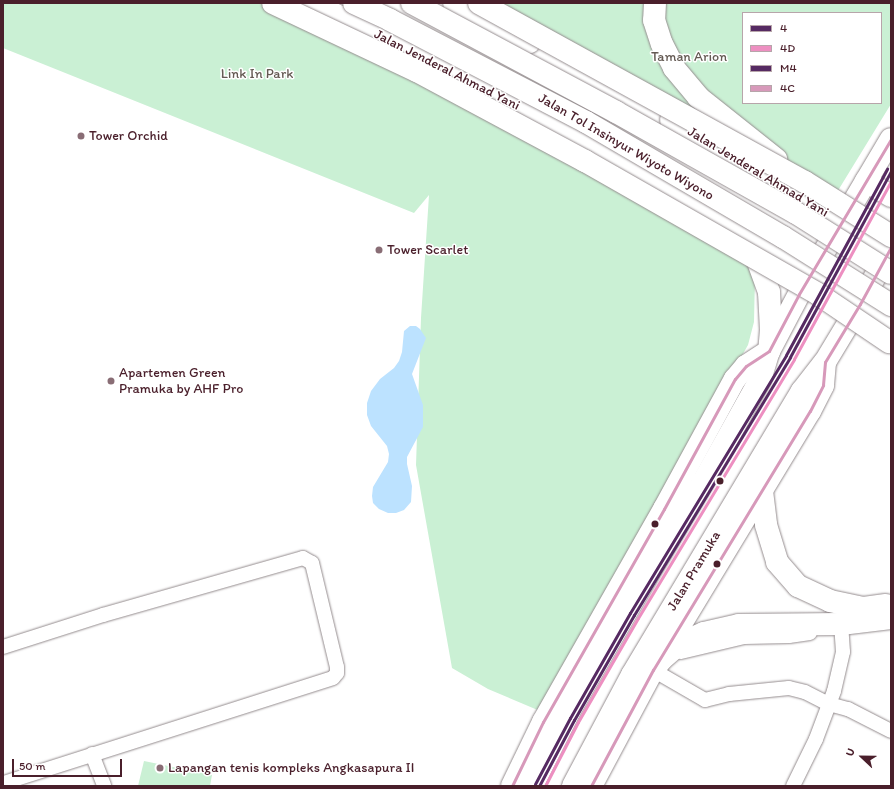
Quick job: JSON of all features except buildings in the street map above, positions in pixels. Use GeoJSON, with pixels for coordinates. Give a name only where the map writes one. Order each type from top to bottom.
{"type":"FeatureCollection","features":[{"type":"Feature","properties":{"kind":"main road"},"geometry":{"type":"LineString","coordinates":[[272,3],[416,71],[585,161],[818,294],[890,338]]}},
{"type":"Feature","properties":{"kind":"main road","name":"Jalan Jenderal Ahmad Yani"},"geometry":{"type":"LineString","coordinates":[[311,3],[431,60],[586,142],[747,235],[860,304],[890,338]]}},
{"type":"Feature","properties":{"kind":"main road","name":"Jalan Tol Insinyur Wiyoto Wiyono"},"geometry":{"type":"LineString","coordinates":[[354,3],[390,20],[586,122],[783,238],[891,305]]}},
{"type":"Feature","properties":{"kind":"main road","name":"Jalan Tol Insinyur Wiyoto Wiyono"},"geometry":{"type":"LineString","coordinates":[[412,3],[616,112],[796,212],[890,252]]}},
{"type":"Feature","properties":{"kind":"main road","name":"Jalan Jenderal Ahmad Yani"},"geometry":{"type":"LineString","coordinates":[[454,3],[642,102],[890,252]]}},
{"type":"Feature","properties":{"kind":"main road"},"geometry":{"type":"LineString","coordinates":[[479,3],[805,182]]}},
{"type":"Feature","properties":{"kind":"main road"},"geometry":{"type":"LineString","coordinates":[[655,3],[654,20],[662,44],[674,68],[698,97],[890,252]]}},
{"type":"Feature","properties":{"kind":"main road"},"geometry":{"type":"LineString","coordinates":[[532,786],[569,712],[728,440],[760,380],[769,351],[811,274],[891,139]]}},
{"type":"Feature","properties":{"kind":"main road"},"geometry":{"type":"LineString","coordinates":[[866,181],[891,196]]}},
{"type":"Feature","properties":{"kind":"main road"},"geometry":{"type":"LineString","coordinates":[[747,235],[769,292],[771,330],[769,351]]}},
{"type":"Feature","properties":{"kind":"main road","name":"Jalan Pramuka"},"geometry":{"type":"LineString","coordinates":[[573,786],[626,685],[802,391],[825,362],[890,252]]}},
{"type":"Feature","properties":{"kind":"main road"},"geometry":{"type":"LineString","coordinates":[[512,786],[543,722],[664,509],[735,379],[746,366],[769,351]]}},
{"type":"Feature","properties":{"kind":"main road","name":"Jalan Pramuka"},"geometry":{"type":"LineString","coordinates":[[591,786],[660,662],[817,399],[823,385],[825,362]]}},
{"type":"Feature","properties":{"kind":"main road"},"geometry":{"type":"LineString","coordinates":[[762,491],[766,525],[777,562],[798,586],[830,601],[864,608],[891,604]]}},
{"type":"Feature","properties":{"kind":"main road"},"geometry":{"type":"LineString","coordinates":[[626,685],[660,662],[679,644],[704,633],[739,625],[841,628],[891,618]]}},
{"type":"Feature","properties":{"kind":"main road"},"geometry":{"type":"LineString","coordinates":[[543,722],[569,712]]}},
{"type":"Feature","properties":{"kind":"street"},"geometry":{"type":"LineString","coordinates":[[3,647],[103,615],[303,558],[312,563],[337,667],[337,673],[334,678],[3,783]]}},
{"type":"Feature","properties":{"kind":"street"},"geometry":{"type":"LineString","coordinates":[[794,786],[810,752],[829,704],[842,652],[841,628]]}},
{"type":"Feature","properties":{"kind":"street"},"geometry":{"type":"LineString","coordinates":[[660,662],[705,700],[729,694],[789,688],[805,692],[829,704],[848,710],[891,731]]}},
{"type":"Feature","properties":{"kind":"street"},"geometry":{"type":"LineString","coordinates":[[92,754],[104,786]]}},
{"type":"Feature","properties":{"kind":"green space","name":"Link In Park"},"geometry":{"type":"Polygon","coordinates":[[[3,3],[273,3],[750,261],[755,277],[754,322],[748,345],[540,711],[488,689],[452,668],[416,465],[421,318],[429,195],[414,213],[3,48],[3,3]]]}},
{"type":"Feature","properties":{"kind":"green space","name":"Taman Arion"},"geometry":{"type":"Polygon","coordinates":[[[485,3],[891,3],[891,104],[831,202],[485,3]]]}},
{"type":"Feature","properties":{"kind":"green space","name":"Lapangan tenis kompleks Angkasapura II"},"geometry":{"type":"Polygon","coordinates":[[[144,761],[212,775],[210,786],[138,786],[144,761]]]}},
{"type":"Feature","properties":{"kind":"water"},"geometry":{"type":"Polygon","coordinates":[[[410,326],[416,326],[420,329],[426,338],[412,374],[423,405],[423,427],[407,457],[412,486],[411,502],[404,510],[396,513],[388,513],[379,509],[373,503],[373,487],[388,462],[389,454],[387,446],[371,426],[367,415],[367,403],[371,391],[380,379],[394,368],[399,361],[402,352],[404,331],[410,326]]]}},
{"type":"Feature","properties":{"kind":"transit line","name":"4C"},"geometry":{"type":"LineString","coordinates":[[512,786],[543,722],[664,509],[735,379],[746,366],[769,351],[799,294],[891,139]]}},
{"type":"Feature","properties":{"kind":"transit line","name":"M4"},"geometry":{"type":"LineString","coordinates":[[535,784],[570,718],[630,613],[786,355],[887,169]]}},
{"type":"Feature","properties":{"kind":"transit line","name":"4"},"geometry":{"type":"LineString","coordinates":[[539,786],[574,720],[634,615],[790,357],[891,171]]}},
{"type":"Feature","properties":{"kind":"transit line","name":"4D"},"geometry":{"type":"LineString","coordinates":[[545,786],[578,722],[638,618],[794,359],[891,181]]}},
{"type":"Feature","properties":{"kind":"transit line","name":"4C"},"geometry":{"type":"LineString","coordinates":[[591,786],[653,670],[810,411],[823,385],[825,362],[860,304],[891,247]]}},
{"type":"Feature","properties":{"kind":"place","name":"Tower Orchid"},"geometry":{"type":"Point","coordinates":[81,136]}},
{"type":"Feature","properties":{"kind":"place","name":"Tower Scarlet"},"geometry":{"type":"Point","coordinates":[379,250]}},
{"type":"Feature","properties":{"kind":"place","name":"Apartemen Green Pramuka by AHF Pro"},"geometry":{"type":"Point","coordinates":[111,381]}},
{"type":"Feature","properties":{"kind":"place","name":"Lapangan tenis kompleks Angkasapura II"},"geometry":{"type":"Point","coordinates":[160,768]}}]}
